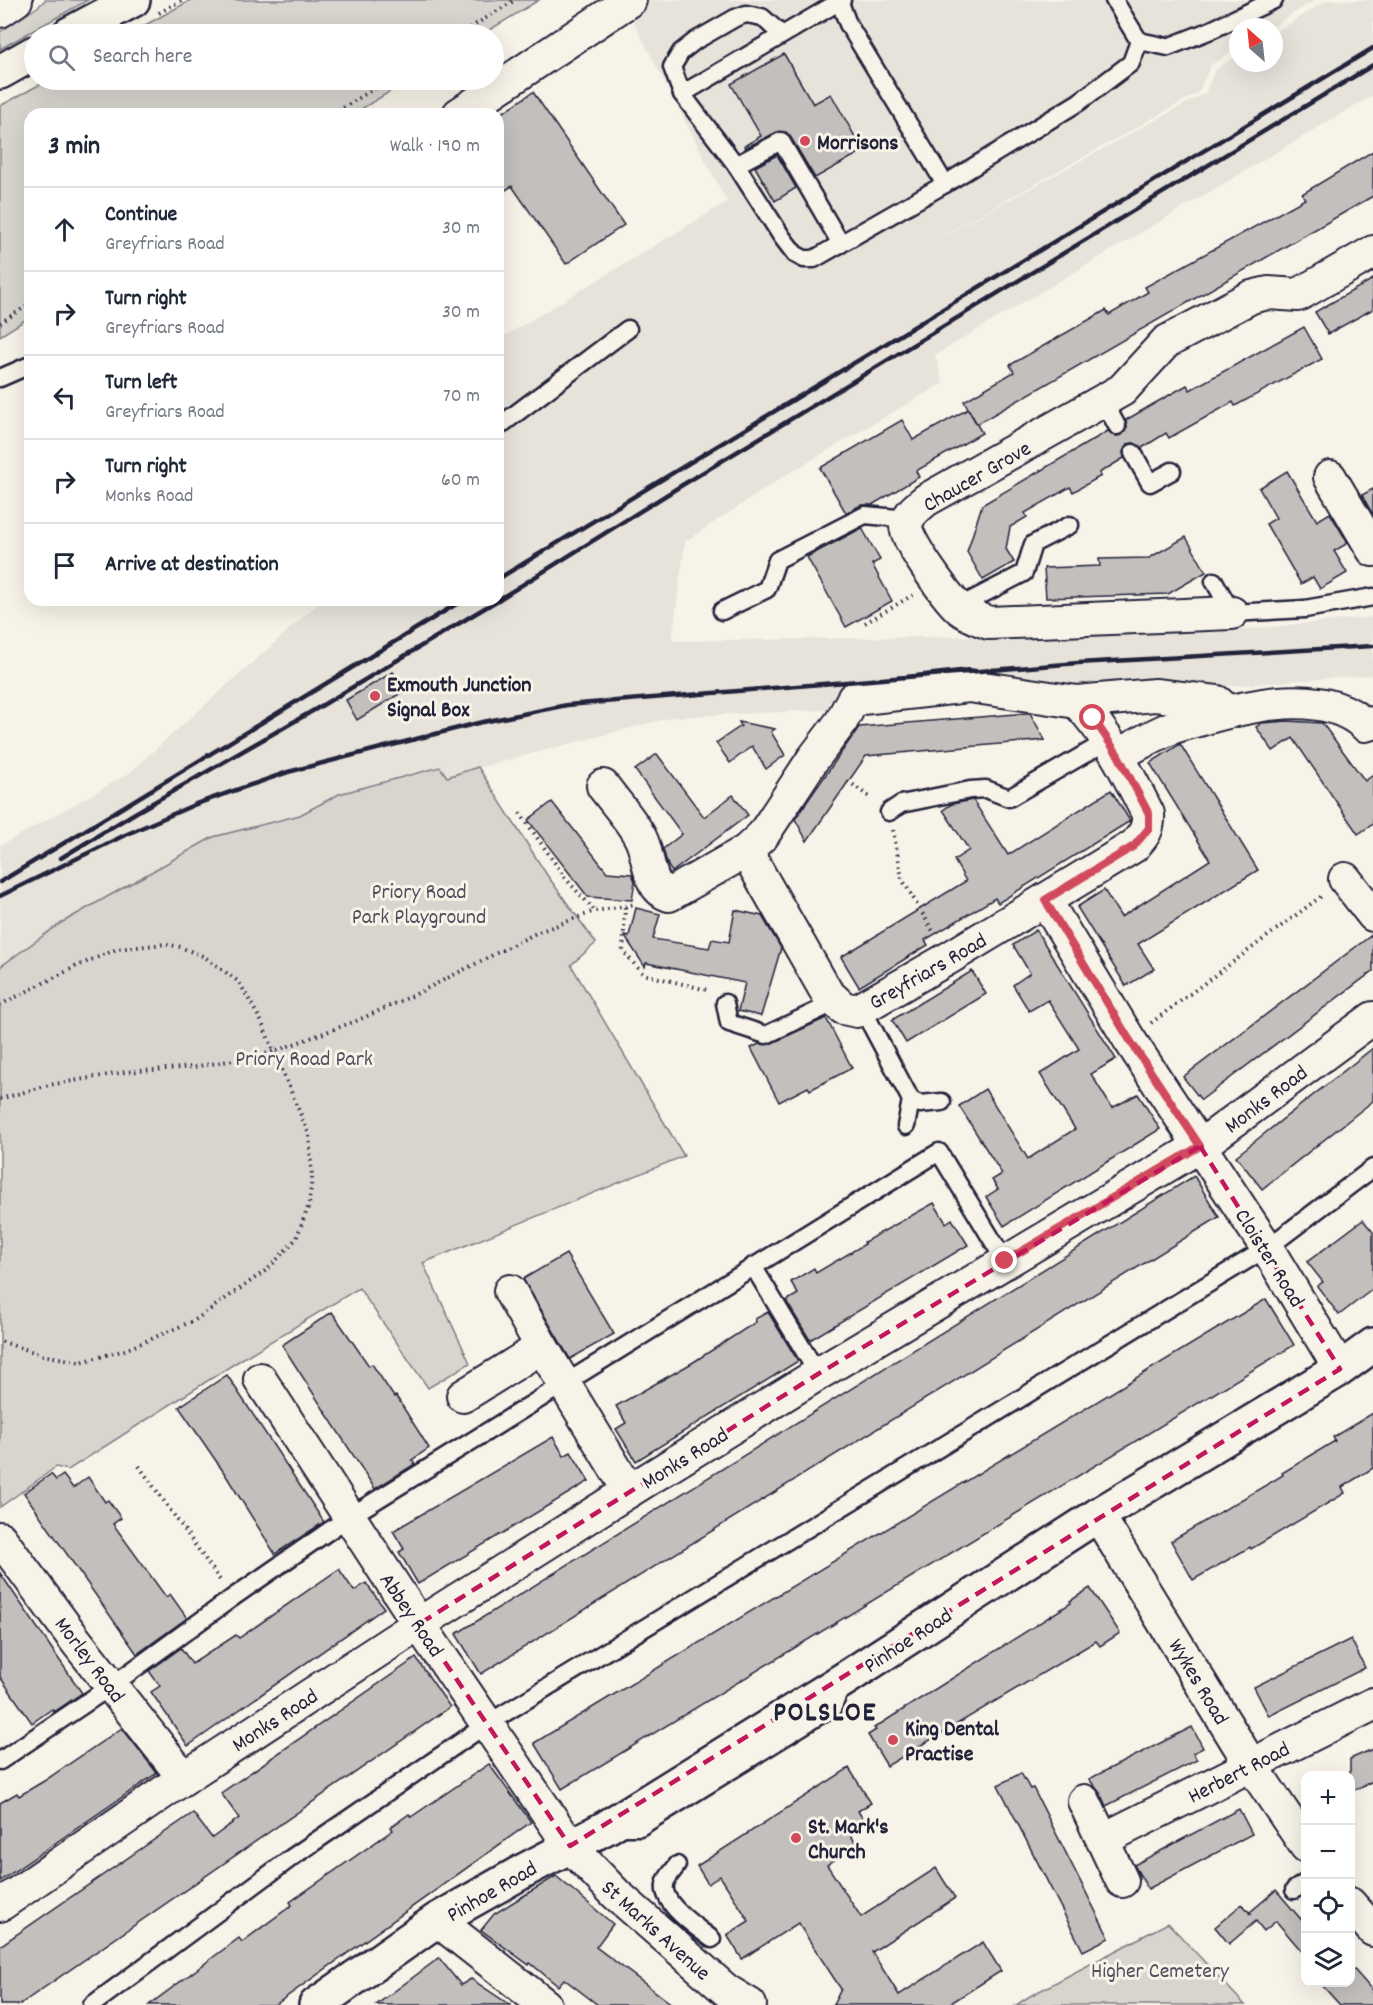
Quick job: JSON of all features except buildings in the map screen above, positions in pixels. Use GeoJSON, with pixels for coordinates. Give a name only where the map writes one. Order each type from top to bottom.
{"type":"FeatureCollection","features":[{"type":"Feature","properties":{"kind":"main road"},"geometry":{"type":"LineString","coordinates":[[88,24],[133,0]]}},
{"type":"Feature","properties":{"kind":"main road"},"geometry":{"type":"LineString","coordinates":[[0,72],[24,59]]}},
{"type":"Feature","properties":{"kind":"main road","name":"Pinhoe Road"},"geometry":{"type":"LineString","coordinates":[[316,2005],[438,1920],[607,1827],[843,1680],[1098,1515],[1340,1369],[1373,1345]]}},
{"type":"Feature","properties":{"kind":"street"},"geometry":{"type":"LineString","coordinates":[[0,11],[16,0]]}},
{"type":"Feature","properties":{"kind":"street"},"geometry":{"type":"LineString","coordinates":[[504,84],[630,0]]}},
{"type":"Feature","properties":{"kind":"street"},"geometry":{"type":"LineString","coordinates":[[468,108],[495,90]]}},
{"type":"Feature","properties":{"kind":"street","name":"Chaucer Grove"},"geometry":{"type":"LineString","coordinates":[[1232,614],[989,623],[958,607],[922,560],[906,532],[908,519],[915,509],[926,501],[1110,414],[1122,390],[1166,342],[1251,297],[1268,293],[1298,295],[1373,252]]}},
{"type":"Feature","properties":{"kind":"street"},"geometry":{"type":"LineString","coordinates":[[1330,477],[1373,550]]}},
{"type":"Feature","properties":{"kind":"street"},"geometry":{"type":"LineString","coordinates":[[603,786],[641,838],[656,887],[669,895],[746,851],[763,835],[813,759],[841,722],[853,699],[969,686],[1077,702],[1155,695],[1217,702],[1227,711]]}},
{"type":"Feature","properties":{"kind":"street","name":"Greyfriars Road"},"geometry":{"type":"LineString","coordinates":[[746,851],[827,993],[849,1005],[950,958],[1134,846],[1149,828],[1149,814],[1114,747],[1093,718],[1077,702]]}},
{"type":"Feature","properties":{"kind":"street"},"geometry":{"type":"LineString","coordinates":[[1114,747],[1227,711],[1295,702],[1320,704],[1350,715],[1365,725],[1373,723]]}},
{"type":"Feature","properties":{"kind":"street"},"geometry":{"type":"LineString","coordinates":[[1345,879],[1373,915]]}},
{"type":"Feature","properties":{"kind":"street"},"geometry":{"type":"LineString","coordinates":[[1045,900],[1129,1039],[1200,1146]]}},
{"type":"Feature","properties":{"kind":"street","name":"Monks Road"},"geometry":{"type":"LineString","coordinates":[[0,1905],[184,1778],[419,1624],[629,1491],[1005,1261],[1200,1146],[1373,1018]]}},
{"type":"Feature","properties":{"kind":"street","name":"Cloister Road"},"geometry":{"type":"LineString","coordinates":[[1200,1146],[1267,1248],[1340,1369]]}},
{"type":"Feature","properties":{"kind":"street"},"geometry":{"type":"LineString","coordinates":[[510,1291],[629,1491]]}},
{"type":"Feature","properties":{"kind":"street"},"geometry":{"type":"LineString","coordinates":[[463,1396],[542,1347]]}},
{"type":"Feature","properties":{"kind":"street","name":"Abbey Road"},"geometry":{"type":"LineString","coordinates":[[260,1379],[419,1624],[570,1846]]}},
{"type":"Feature","properties":{"kind":"street","name":"Wykes Road"},"geometry":{"type":"LineString","coordinates":[[1098,1515],[1251,1765],[1301,1840]]}},
{"type":"Feature","properties":{"kind":"street","name":"Morley Road"},"geometry":{"type":"LineString","coordinates":[[0,1538],[111,1686],[184,1778]]}},
{"type":"Feature","properties":{"kind":"street","name":"Herbert Road"},"geometry":{"type":"LineString","coordinates":[[1104,1839],[1373,1704]]}},
{"type":"Feature","properties":{"kind":"street"},"geometry":{"type":"LineString","coordinates":[[1084,1801],[1122,1881]]}},
{"type":"Feature","properties":{"kind":"street","name":"St Marks Avenue"},"geometry":{"type":"LineString","coordinates":[[570,1846],[616,1894],[671,1923],[727,1991],[750,2005]]}},
{"type":"Feature","properties":{"kind":"street"},"geometry":{"type":"LineString","coordinates":[[1355,1910],[1373,1930]]}},
{"type":"Feature","properties":{"kind":"street"},"geometry":{"type":"LineString","coordinates":[[438,1920],[545,2005]]}},
{"type":"Feature","properties":{"kind":"lane"},"geometry":{"type":"LineString","coordinates":[[682,93],[840,0],[849,24],[945,184]]}},
{"type":"Feature","properties":{"kind":"lane"},"geometry":{"type":"LineString","coordinates":[[1114,0],[1139,41],[1168,47],[1274,0]]}},
{"type":"Feature","properties":{"kind":"lane"},"geometry":{"type":"LineString","coordinates":[[782,35],[762,17],[746,14],[735,18],[681,52],[672,67],[682,93],[736,165],[782,237],[795,254],[804,259],[814,259],[841,244],[945,184],[1078,102],[1131,63],[1139,41]]}},
{"type":"Feature","properties":{"kind":"lane"},"geometry":{"type":"LineString","coordinates":[[736,165],[781,141],[841,244]]}},
{"type":"Feature","properties":{"kind":"lane"},"geometry":{"type":"LineString","coordinates":[[504,422],[628,329]]}},
{"type":"Feature","properties":{"kind":"lane"},"geometry":{"type":"LineString","coordinates":[[0,378],[24,367]]}},
{"type":"Feature","properties":{"kind":"lane"},"geometry":{"type":"LineString","coordinates":[[1133,453],[1150,483],[1172,471]]}},
{"type":"Feature","properties":{"kind":"lane"},"geometry":{"type":"LineString","coordinates":[[722,611],[767,589],[777,560],[865,515],[908,519]]}},
{"type":"Feature","properties":{"kind":"lane"},"geometry":{"type":"LineString","coordinates":[[958,607],[1024,573],[1033,544],[1070,525]]}},
{"type":"Feature","properties":{"kind":"lane"},"geometry":{"type":"LineString","coordinates":[[1214,581],[1232,614],[1305,609],[1373,597]]}},
{"type":"Feature","properties":{"kind":"lane"},"geometry":{"type":"LineString","coordinates":[[889,812],[901,804],[970,790],[986,789],[1009,798],[1114,747]]}},
{"type":"Feature","properties":{"kind":"lane"},"geometry":{"type":"LineString","coordinates":[[725,1003],[729,1023],[766,1035],[849,1005],[911,1100],[920,1104],[942,1102]]}},
{"type":"Feature","properties":{"kind":"lane"},"geometry":{"type":"LineString","coordinates":[[906,1126],[911,1100]]}},
{"type":"Feature","properties":{"kind":"lane"},"geometry":{"type":"LineString","coordinates":[[0,1761],[111,1686],[349,1517],[939,1152],[1005,1261]]}},
{"type":"Feature","properties":{"kind":"lane"},"geometry":{"type":"LineString","coordinates":[[93,2005],[291,1858],[487,1724],[1267,1248],[1373,1168]]}},
{"type":"Feature","properties":{"kind":"lane"},"geometry":{"type":"LineString","coordinates":[[753,1266],[818,1374]]}},
{"type":"Feature","properties":{"kind":"lane"},"geometry":{"type":"LineString","coordinates":[[677,1865],[665,1882],[664,1893],[670,1903],[671,1923],[712,1939]]}},
{"type":"Feature","properties":{"kind":"path"},"geometry":{"type":"LineString","coordinates":[[476,24],[515,0]]}},
{"type":"Feature","properties":{"kind":"path"},"geometry":{"type":"LineString","coordinates":[[343,108],[372,90]]}},
{"type":"Feature","properties":{"kind":"path"},"geometry":{"type":"LineString","coordinates":[[0,323],[24,308]]}},
{"type":"Feature","properties":{"kind":"path"},"geometry":{"type":"LineString","coordinates":[[865,623],[938,581]]}},
{"type":"Feature","properties":{"kind":"path"},"geometry":{"type":"LineString","coordinates":[[848,781],[889,812],[902,879],[933,931]]}},
{"type":"Feature","properties":{"kind":"path"},"geometry":{"type":"LineString","coordinates":[[520,813],[566,879],[595,911]]}},
{"type":"Feature","properties":{"kind":"path"},"geometry":{"type":"LineString","coordinates":[[1129,1039],[1345,879]]}},
{"type":"Feature","properties":{"kind":"path"},"geometry":{"type":"LineString","coordinates":[[0,1099],[49,1085],[125,1072],[194,1067],[275,1051],[356,1021],[414,995],[536,933],[595,911],[625,907],[669,895]]}},
{"type":"Feature","properties":{"kind":"path"},"geometry":{"type":"LineString","coordinates":[[625,907],[623,951],[643,974],[711,991],[725,1003]]}},
{"type":"Feature","properties":{"kind":"path"},"geometry":{"type":"LineString","coordinates":[[0,1005],[101,955],[128,947],[165,944],[205,957],[239,982],[261,1021],[309,1134],[312,1178],[309,1205],[296,1239],[268,1269],[195,1320],[125,1350],[81,1362],[44,1355],[0,1341]]}},
{"type":"Feature","properties":{"kind":"path"},"geometry":{"type":"LineString","coordinates":[[139,1466],[232,1598]]}},
{"type":"Feature","properties":{"kind":"highlighted area"},"geometry":{"type":"Polygon","coordinates":[[[1200,1146],[1340,1369],[570,1846],[419,1624],[818,1374],[1200,1146]]]}},
{"type":"Feature","properties":{"kind":"shaded area"},"geometry":{"type":"Polygon","coordinates":[[[622,0],[1315,0],[1283,20],[1283,18],[1229,18],[1229,54],[1211,65],[1198,93],[908,255],[1205,93],[1215,70],[1229,61],[1229,72],[1283,72],[1283,27],[1327,0],[1373,0],[1373,95],[935,355],[943,383],[781,478],[685,542],[672,641],[1216,632],[1373,617],[1373,675],[1044,700],[673,717],[213,837],[61,923],[0,967],[0,846],[128,774],[315,606],[504,606],[504,336],[727,202],[622,0]]]}},
{"type":"Feature","properties":{"kind":"green space"},"geometry":{"type":"Polygon","coordinates":[[[45,0],[88,0],[45,24],[24,24],[24,36],[0,49],[0,32],[45,0]]]}},
{"type":"Feature","properties":{"kind":"green space"},"geometry":{"type":"Polygon","coordinates":[[[191,0],[539,0],[499,24],[147,24],[191,0]]]}},
{"type":"Feature","properties":{"kind":"green space"},"geometry":{"type":"Polygon","coordinates":[[[30,90],[393,90],[363,108],[24,108],[24,321],[0,336],[0,106],[30,90]]]}},
{"type":"Feature","properties":{"kind":"green space","name":"Priory Road Park"},"geometry":{"type":"Polygon","coordinates":[[[440,767],[447,777],[478,767],[547,875],[596,943],[571,965],[684,1156],[423,1263],[470,1363],[428,1388],[359,1288],[245,1357],[68,1470],[56,1467],[0,1507],[0,967],[61,923],[213,837],[300,815],[339,794],[440,767]]]}},
{"type":"Feature","properties":{"kind":"green space","name":"Higher Cemetery"},"geometry":{"type":"Polygon","coordinates":[[[1168,1923],[1245,2005],[1016,2005],[1030,1996],[1168,1923]]]}},
{"type":"Feature","properties":{"kind":"railway"},"geometry":{"type":"LineString","coordinates":[[504,575],[1373,48]]}},
{"type":"Feature","properties":{"kind":"railway"},"geometry":{"type":"LineString","coordinates":[[504,596],[679,487],[1373,65]]}},
{"type":"Feature","properties":{"kind":"railway"},"geometry":{"type":"LineString","coordinates":[[0,882],[453,606]]}},
{"type":"Feature","properties":{"kind":"railway"},"geometry":{"type":"LineString","coordinates":[[61,858],[488,606]]}},
{"type":"Feature","properties":{"kind":"railway"},"geometry":{"type":"LineString","coordinates":[[0,896],[125,835],[196,804],[288,772],[478,723],[567,705],[1078,663],[1373,646]]}},
{"type":"Feature","properties":{"kind":"place","name":"Morrisons"},"geometry":{"type":"Point","coordinates":[805,141]}},
{"type":"Feature","properties":{"kind":"place","name":"Exmouth Junction Signal Box"},"geometry":{"type":"Point","coordinates":[375,696]}},
{"type":"Feature","properties":{"kind":"place","name":"King Dental Practise"},"geometry":{"type":"Point","coordinates":[893,1740]}},
{"type":"Feature","properties":{"kind":"place","name":"St. Mark's Church"},"geometry":{"type":"Point","coordinates":[796,1838]}},
{"type":"Feature","properties":{"kind":"district","name":"POLSLOE"},"geometry":{"type":"Point","coordinates":[825,1710]}},
{"type":"Feature","properties":{"kind":"route"},"geometry":{"type":"LineString","coordinates":[[1005,1261],[1200,1146],[1129,1039],[1045,900],[1134,846],[1149,828],[1149,814],[1118,755],[1093,718]]}},
{"type":"Feature","properties":{"kind":"park label","name":"Priory Road Park Playground"},"geometry":{"type":"Point","coordinates":[419,902]}}]}
